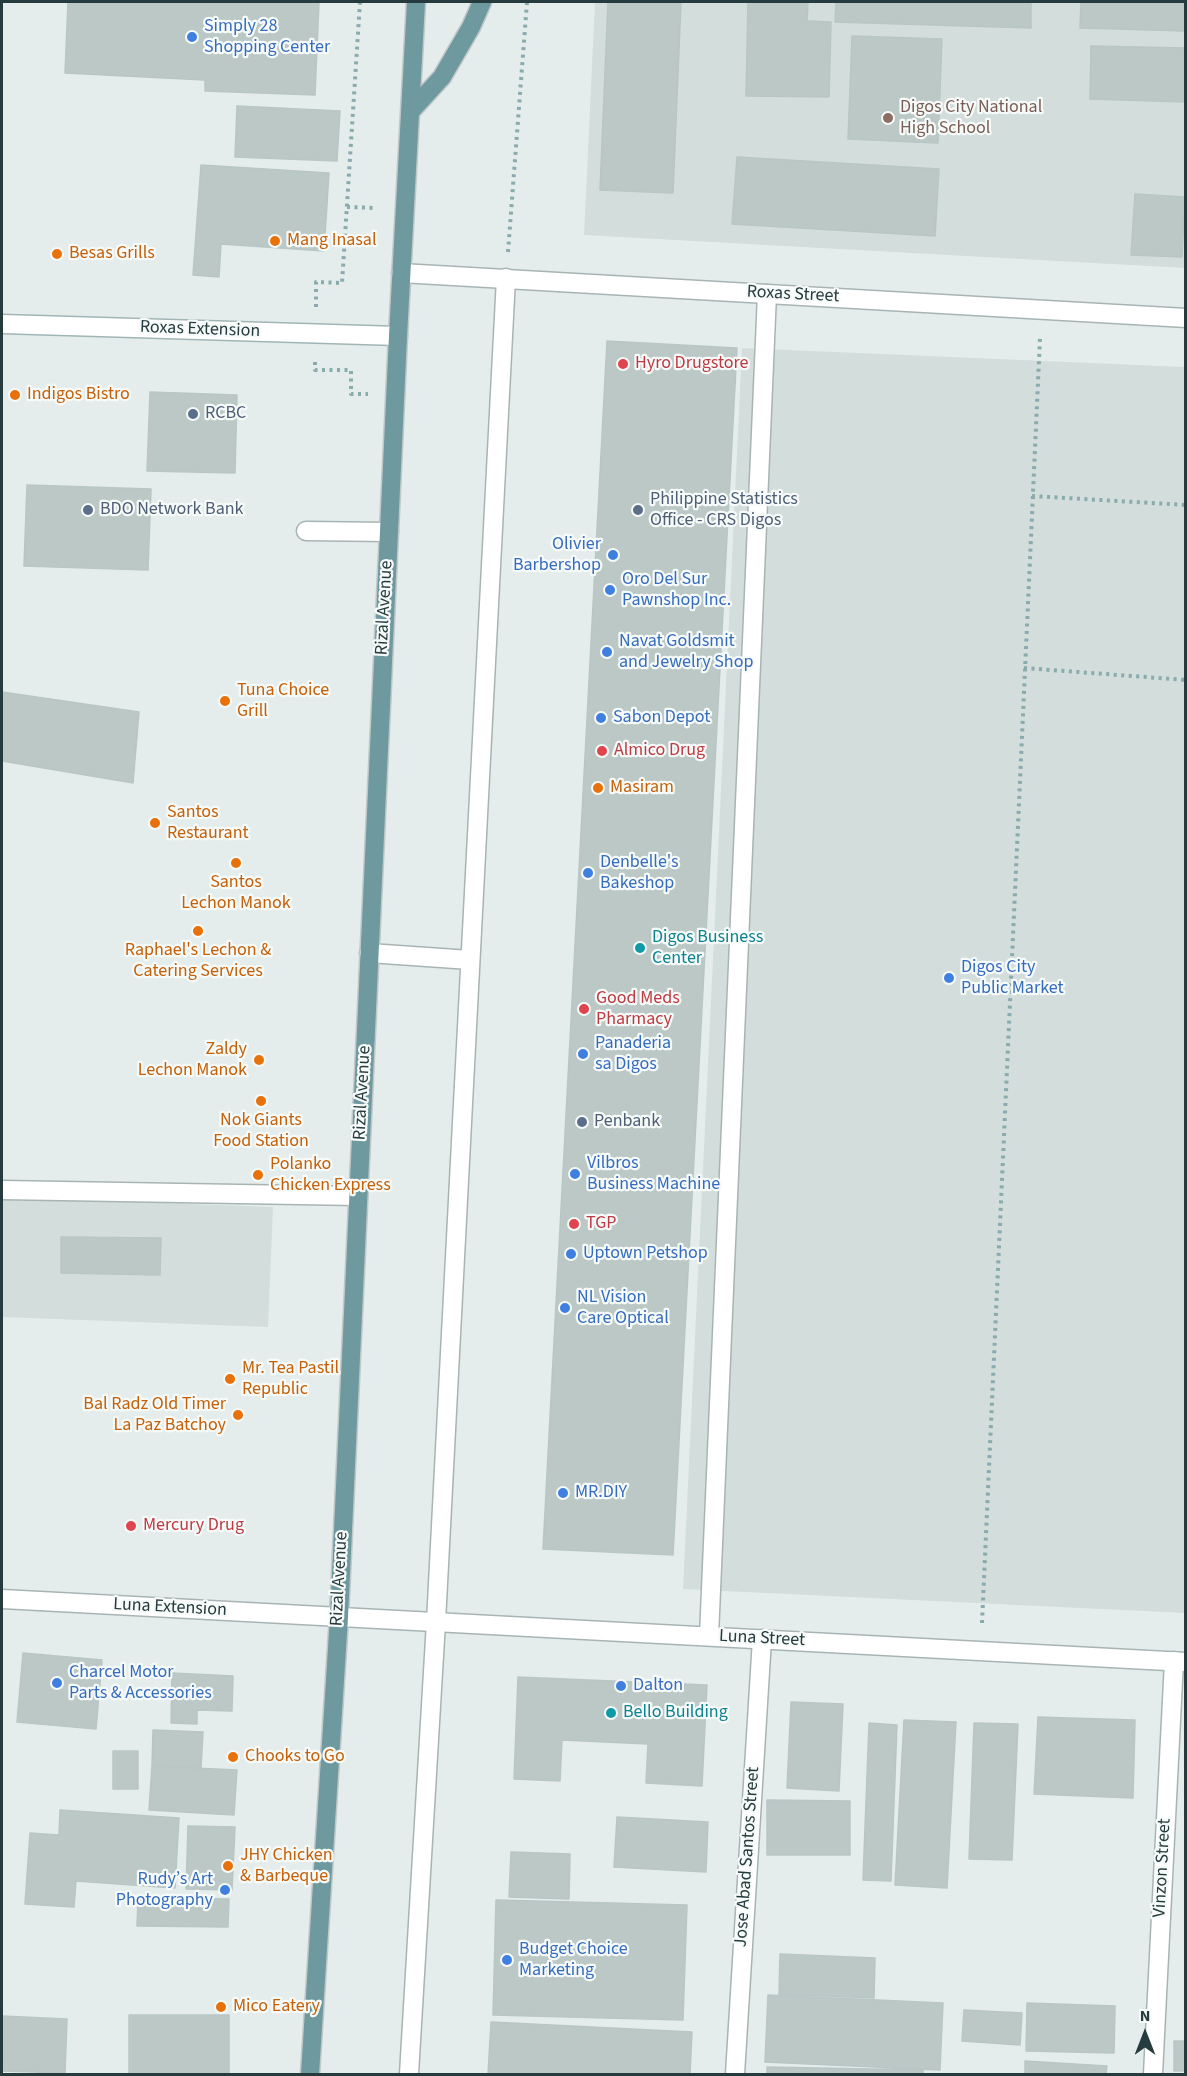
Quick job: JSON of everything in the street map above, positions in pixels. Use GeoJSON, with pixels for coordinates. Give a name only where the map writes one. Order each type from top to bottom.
{"type":"FeatureCollection","features":[{"type":"Feature","properties":{"kind":"main road","name":"Rizal Avenue"},"geometry":{"type":"LineString","coordinates":[[310,2074],[339,1617],[395,395],[416,2]]}},
{"type":"Feature","properties":{"kind":"main road"},"geometry":{"type":"LineString","coordinates":[[410,112],[442,76],[471,27],[482,2]]}},
{"type":"Feature","properties":{"kind":"street","name":"Roxas Street"},"geometry":{"type":"LineString","coordinates":[[401,273],[1185,318]]}},
{"type":"Feature","properties":{"kind":"street"},"geometry":{"type":"LineString","coordinates":[[409,2074],[436,1622],[506,278]]}},
{"type":"Feature","properties":{"kind":"street"},"geometry":{"type":"LineString","coordinates":[[709,1636],[767,294]]}},
{"type":"Feature","properties":{"kind":"street","name":"Roxas Extension"},"geometry":{"type":"LineString","coordinates":[[2,324],[398,336]]}},
{"type":"Feature","properties":{"kind":"street"},"geometry":{"type":"LineString","coordinates":[[306,531],[389,532]]}},
{"type":"Feature","properties":{"kind":"street"},"geometry":{"type":"LineString","coordinates":[[369,953],[470,960]]}},
{"type":"Feature","properties":{"kind":"street"},"geometry":{"type":"LineString","coordinates":[[2,1190],[358,1196]]}},
{"type":"Feature","properties":{"kind":"street","name":"Luna Extension"},"geometry":{"type":"LineString","coordinates":[[2,1599],[339,1617]]}},
{"type":"Feature","properties":{"kind":"street","name":"Luna Street"},"geometry":{"type":"LineString","coordinates":[[339,1617],[1180,1661]]}},
{"type":"Feature","properties":{"kind":"street","name":"Jose Abad Santos Street"},"geometry":{"type":"LineString","coordinates":[[735,2074],[762,1639]]}},
{"type":"Feature","properties":{"kind":"street","name":"Vinzon Street"},"geometry":{"type":"LineString","coordinates":[[1153,2074],[1180,1661]]}},
{"type":"Feature","properties":{"kind":"path"},"geometry":{"type":"LineString","coordinates":[[360,2],[342,283],[316,282],[315,370],[351,370],[351,394],[395,395]]}},
{"type":"Feature","properties":{"kind":"path"},"geometry":{"type":"LineString","coordinates":[[506,278],[526,2]]}},
{"type":"Feature","properties":{"kind":"path"},"geometry":{"type":"LineString","coordinates":[[980,1650],[1041,310]]}},
{"type":"Feature","properties":{"kind":"path"},"geometry":{"type":"LineString","coordinates":[[1032,496],[1185,505]]}},
{"type":"Feature","properties":{"kind":"path"},"geometry":{"type":"LineString","coordinates":[[1024,668],[1185,680]]}},
{"type":"Feature","properties":{"kind":"shaded area","name":"Digos City National High School"},"geometry":{"type":"Polygon","coordinates":[[[595,2],[1185,2],[1185,268],[584,235],[595,2]]]}},
{"type":"Feature","properties":{"kind":"shaded area","name":"Digos City Public Market"},"geometry":{"type":"Polygon","coordinates":[[[742,348],[1185,367],[1185,1613],[683,1589],[742,348]]]}},
{"type":"Feature","properties":{"kind":"shaded area"},"geometry":{"type":"Polygon","coordinates":[[[2,1197],[273,1207],[268,1327],[2,1317],[2,1197]]]}},
{"type":"Feature","properties":{"kind":"building","name":"Simply 28 Shopping Center"},"geometry":{"type":"Polygon","coordinates":[[[68,2],[319,2],[315,95],[205,91],[205,80],[65,73],[68,2]]]}},
{"type":"Feature","properties":{"kind":"building"},"geometry":{"type":"Polygon","coordinates":[[[608,2],[681,2],[673,193],[600,190],[608,2]]]}},
{"type":"Feature","properties":{"kind":"building"},"geometry":{"type":"Polygon","coordinates":[[[748,2],[808,2],[807,21],[831,22],[829,97],[746,96],[748,2]]]}},
{"type":"Feature","properties":{"kind":"building"},"geometry":{"type":"Polygon","coordinates":[[[836,2],[1031,2],[1031,28],[835,22],[836,2]]]}},
{"type":"Feature","properties":{"kind":"building"},"geometry":{"type":"Polygon","coordinates":[[[1081,2],[1186,2],[1186,31],[1080,28],[1081,2]]]}},
{"type":"Feature","properties":{"kind":"building"},"geometry":{"type":"Polygon","coordinates":[[[852,36],[942,39],[938,143],[848,139],[852,36]]]}},
{"type":"Feature","properties":{"kind":"building"},"geometry":{"type":"Polygon","coordinates":[[[1091,46],[1186,48],[1186,102],[1090,99],[1091,46]]]}},
{"type":"Feature","properties":{"kind":"building"},"geometry":{"type":"Polygon","coordinates":[[[237,106],[340,111],[337,161],[235,157],[237,106]]]}},
{"type":"Feature","properties":{"kind":"building"},"geometry":{"type":"Polygon","coordinates":[[[737,157],[939,169],[935,236],[732,224],[737,157]]]}},
{"type":"Feature","properties":{"kind":"building"},"geometry":{"type":"Polygon","coordinates":[[[201,165],[329,173],[324,251],[221,244],[219,277],[193,275],[201,165]]]}},
{"type":"Feature","properties":{"kind":"building"},"geometry":{"type":"Polygon","coordinates":[[[1135,194],[1185,197],[1182,257],[1131,255],[1135,194]]]}},
{"type":"Feature","properties":{"kind":"building","name":"Digos Business Center"},"geometry":{"type":"Polygon","coordinates":[[[607,341],[737,348],[673,1555],[543,1549],[607,341]]]}},
{"type":"Feature","properties":{"kind":"building","name":"RCBC"},"geometry":{"type":"Polygon","coordinates":[[[150,392],[237,395],[235,473],[147,471],[150,392]]]}},
{"type":"Feature","properties":{"kind":"building","name":"BDO Network Bank"},"geometry":{"type":"Polygon","coordinates":[[[27,485],[151,489],[148,570],[24,566],[27,485]]]}},
{"type":"Feature","properties":{"kind":"building"},"geometry":{"type":"Polygon","coordinates":[[[2,692],[139,712],[133,783],[2,761],[2,692]]]}},
{"type":"Feature","properties":{"kind":"building"},"geometry":{"type":"Polygon","coordinates":[[[61,1237],[161,1238],[160,1275],[61,1273],[61,1237]]]}},
{"type":"Feature","properties":{"kind":"building"},"geometry":{"type":"Polygon","coordinates":[[[23,1653],[102,1660],[96,1729],[17,1722],[23,1653]]]}},
{"type":"Feature","properties":{"kind":"building"},"geometry":{"type":"Polygon","coordinates":[[[172,1673],[233,1676],[232,1711],[197,1710],[197,1724],[171,1723],[172,1673]]]}},
{"type":"Feature","properties":{"kind":"building","name":"Bello Building"},"geometry":{"type":"Polygon","coordinates":[[[518,1677],[707,1685],[702,1786],[646,1783],[648,1744],[562,1740],[560,1781],[514,1779],[518,1677]]]}},
{"type":"Feature","properties":{"kind":"building"},"geometry":{"type":"Polygon","coordinates":[[[791,1702],[843,1704],[839,1791],[787,1788],[791,1702]]]}},
{"type":"Feature","properties":{"kind":"building"},"geometry":{"type":"Polygon","coordinates":[[[1038,1717],[1135,1720],[1133,1798],[1034,1794],[1038,1717]]]}},
{"type":"Feature","properties":{"kind":"building"},"geometry":{"type":"Polygon","coordinates":[[[904,1720],[956,1722],[947,1888],[895,1885],[904,1720]]]}},
{"type":"Feature","properties":{"kind":"building"},"geometry":{"type":"Polygon","coordinates":[[[869,1723],[897,1725],[891,1881],[863,1880],[869,1723]]]}},
{"type":"Feature","properties":{"kind":"building"},"geometry":{"type":"Polygon","coordinates":[[[974,1723],[1018,1724],[1012,1860],[969,1859],[974,1723]]]}},
{"type":"Feature","properties":{"kind":"building"},"geometry":{"type":"Polygon","coordinates":[[[153,1730],[203,1732],[201,1768],[152,1766],[153,1730]]]}},
{"type":"Feature","properties":{"kind":"building"},"geometry":{"type":"Polygon","coordinates":[[[113,1751],[138,1751],[138,1789],[113,1789],[113,1751]]]}},
{"type":"Feature","properties":{"kind":"building"},"geometry":{"type":"Polygon","coordinates":[[[152,1766],[237,1770],[234,1815],[149,1810],[152,1766]]]}},
{"type":"Feature","properties":{"kind":"building"},"geometry":{"type":"Polygon","coordinates":[[[767,1800],[850,1801],[850,1855],[767,1855],[767,1800]]]}},
{"type":"Feature","properties":{"kind":"building"},"geometry":{"type":"Polygon","coordinates":[[[60,1810],[179,1818],[175,1888],[76,1881],[74,1907],[25,1904],[30,1833],[59,1835],[60,1810]]]}},
{"type":"Feature","properties":{"kind":"building"},"geometry":{"type":"Polygon","coordinates":[[[617,1817],[708,1822],[706,1872],[614,1867],[617,1817]]]}},
{"type":"Feature","properties":{"kind":"building"},"geometry":{"type":"Polygon","coordinates":[[[188,1826],[235,1827],[232,1890],[186,1889],[188,1826]]]}},
{"type":"Feature","properties":{"kind":"building"},"geometry":{"type":"Polygon","coordinates":[[[511,1852],[570,1854],[569,1899],[509,1897],[511,1852]]]}},
{"type":"Feature","properties":{"kind":"building"},"geometry":{"type":"Polygon","coordinates":[[[138,1898],[229,1899],[228,1927],[137,1926],[138,1898]]]}},
{"type":"Feature","properties":{"kind":"building"},"geometry":{"type":"Polygon","coordinates":[[[496,1900],[687,1905],[683,2020],[493,2015],[496,1900]]]}},
{"type":"Feature","properties":{"kind":"building"},"geometry":{"type":"Polygon","coordinates":[[[780,1954],[875,1958],[874,1998],[779,1994],[780,1954]]]}},
{"type":"Feature","properties":{"kind":"building"},"geometry":{"type":"Polygon","coordinates":[[[768,1995],[943,2003],[940,2070],[765,2062],[768,1995]]]}},
{"type":"Feature","properties":{"kind":"building"},"geometry":{"type":"Polygon","coordinates":[[[1027,2003],[1115,2006],[1114,2053],[1026,2051],[1027,2003]]]}},
{"type":"Feature","properties":{"kind":"building"},"geometry":{"type":"Polygon","coordinates":[[[964,2010],[1022,2013],[1020,2045],[962,2041],[964,2010]]]}},
{"type":"Feature","properties":{"kind":"building"},"geometry":{"type":"Polygon","coordinates":[[[129,2015],[229,2015],[229,2074],[129,2074],[129,2015]]]}},
{"type":"Feature","properties":{"kind":"building"},"geometry":{"type":"Polygon","coordinates":[[[2,2016],[67,2019],[65,2073],[2,2071],[2,2016]]]}},
{"type":"Feature","properties":{"kind":"building"},"geometry":{"type":"Polygon","coordinates":[[[491,2022],[692,2032],[690,2074],[488,2074],[491,2022]]]}},
{"type":"Feature","properties":{"kind":"building"},"geometry":{"type":"Polygon","coordinates":[[[1174,2041],[1186,2041],[1186,2071],[1174,2071],[1174,2041]]]}},
{"type":"Feature","properties":{"kind":"building"},"geometry":{"type":"Polygon","coordinates":[[[1025,2061],[1107,2066],[1106,2074],[1025,2074],[1025,2061]]]}},
{"type":"Feature","properties":{"kind":"building"},"geometry":{"type":"Polygon","coordinates":[[[767,2067],[923,2070],[923,2074],[767,2074],[767,2067]]]}},
{"type":"Feature","properties":{"kind":"place","name":"Simply 28 Shopping Center"},"geometry":{"type":"Point","coordinates":[192,37]}},
{"type":"Feature","properties":{"kind":"place","name":"Digos City National High School"},"geometry":{"type":"Point","coordinates":[888,118]}},
{"type":"Feature","properties":{"kind":"place","name":"Mang Inasal"},"geometry":{"type":"Point","coordinates":[275,241]}},
{"type":"Feature","properties":{"kind":"place","name":"Besas Grills"},"geometry":{"type":"Point","coordinates":[57,254]}},
{"type":"Feature","properties":{"kind":"place","name":"Hyro Drugstore"},"geometry":{"type":"Point","coordinates":[623,364]}},
{"type":"Feature","properties":{"kind":"place","name":"Indigos Bistro"},"geometry":{"type":"Point","coordinates":[15,395]}},
{"type":"Feature","properties":{"kind":"place","name":"RCBC"},"geometry":{"type":"Point","coordinates":[193,414]}},
{"type":"Feature","properties":{"kind":"place","name":"BDO Network Bank"},"geometry":{"type":"Point","coordinates":[88,510]}},
{"type":"Feature","properties":{"kind":"place","name":"Philippine Statistics Office - CRS Digos"},"geometry":{"type":"Point","coordinates":[638,510]}},
{"type":"Feature","properties":{"kind":"place","name":"Olivier Barbershop"},"geometry":{"type":"Point","coordinates":[613,555]}},
{"type":"Feature","properties":{"kind":"place","name":"Oro Del Sur Pawnshop Inc."},"geometry":{"type":"Point","coordinates":[610,590]}},
{"type":"Feature","properties":{"kind":"place","name":"Navat Goldsmit and Jewelry Shop"},"geometry":{"type":"Point","coordinates":[607,652]}},
{"type":"Feature","properties":{"kind":"place","name":"Tuna Choice Grill"},"geometry":{"type":"Point","coordinates":[225,701]}},
{"type":"Feature","properties":{"kind":"place","name":"Sabon Depot"},"geometry":{"type":"Point","coordinates":[601,718]}},
{"type":"Feature","properties":{"kind":"place","name":"Almico Drug"},"geometry":{"type":"Point","coordinates":[602,751]}},
{"type":"Feature","properties":{"kind":"place","name":"Masiram"},"geometry":{"type":"Point","coordinates":[598,788]}},
{"type":"Feature","properties":{"kind":"place","name":"Santos Restaurant"},"geometry":{"type":"Point","coordinates":[155,823]}},
{"type":"Feature","properties":{"kind":"place","name":"Santos Lechon Manok"},"geometry":{"type":"Point","coordinates":[236,863]}},
{"type":"Feature","properties":{"kind":"place","name":"Denbelle's Bakeshop"},"geometry":{"type":"Point","coordinates":[588,873]}},
{"type":"Feature","properties":{"kind":"place","name":"Raphael's Lechon & Catering Services"},"geometry":{"type":"Point","coordinates":[198,931]}},
{"type":"Feature","properties":{"kind":"place","name":"Digos Business Center"},"geometry":{"type":"Point","coordinates":[640,948]}},
{"type":"Feature","properties":{"kind":"place","name":"Digos City Public Market"},"geometry":{"type":"Point","coordinates":[949,978]}},
{"type":"Feature","properties":{"kind":"place","name":"Good Meds Pharmacy"},"geometry":{"type":"Point","coordinates":[584,1009]}},
{"type":"Feature","properties":{"kind":"place","name":"Panaderia sa Digos"},"geometry":{"type":"Point","coordinates":[583,1054]}},
{"type":"Feature","properties":{"kind":"place","name":"Zaldy Lechon Manok"},"geometry":{"type":"Point","coordinates":[259,1060]}},
{"type":"Feature","properties":{"kind":"place","name":"Nok Giants Food Station"},"geometry":{"type":"Point","coordinates":[261,1101]}},
{"type":"Feature","properties":{"kind":"place","name":"Penbank"},"geometry":{"type":"Point","coordinates":[582,1122]}},
{"type":"Feature","properties":{"kind":"place","name":"Vilbros Business Machine"},"geometry":{"type":"Point","coordinates":[575,1174]}},
{"type":"Feature","properties":{"kind":"place","name":"Polanko Chicken Express"},"geometry":{"type":"Point","coordinates":[258,1175]}},
{"type":"Feature","properties":{"kind":"place","name":"TGP"},"geometry":{"type":"Point","coordinates":[574,1224]}},
{"type":"Feature","properties":{"kind":"place","name":"Uptown Petshop"},"geometry":{"type":"Point","coordinates":[571,1254]}},
{"type":"Feature","properties":{"kind":"place","name":"NL Vision Care Optical"},"geometry":{"type":"Point","coordinates":[565,1308]}},
{"type":"Feature","properties":{"kind":"place","name":"Mr. Tea Pastil Republic"},"geometry":{"type":"Point","coordinates":[230,1379]}},
{"type":"Feature","properties":{"kind":"place","name":"Bal Radz Old Timer La Paz Batchoy"},"geometry":{"type":"Point","coordinates":[238,1415]}},
{"type":"Feature","properties":{"kind":"place","name":"MR.DIY"},"geometry":{"type":"Point","coordinates":[563,1493]}},
{"type":"Feature","properties":{"kind":"place","name":"Mercury Drug"},"geometry":{"type":"Point","coordinates":[131,1526]}},
{"type":"Feature","properties":{"kind":"place","name":"Charcel Motor Parts & Accessories"},"geometry":{"type":"Point","coordinates":[57,1683]}},
{"type":"Feature","properties":{"kind":"place","name":"Dalton"},"geometry":{"type":"Point","coordinates":[621,1686]}},
{"type":"Feature","properties":{"kind":"place","name":"Bello Building"},"geometry":{"type":"Point","coordinates":[611,1713]}},
{"type":"Feature","properties":{"kind":"place","name":"Chooks to Go"},"geometry":{"type":"Point","coordinates":[233,1757]}},
{"type":"Feature","properties":{"kind":"place","name":"JHY Chicken & Barbeque"},"geometry":{"type":"Point","coordinates":[228,1866]}},
{"type":"Feature","properties":{"kind":"place","name":"Rudy’s Art Photography"},"geometry":{"type":"Point","coordinates":[225,1890]}},
{"type":"Feature","properties":{"kind":"place","name":"Budget Choice Marketing"},"geometry":{"type":"Point","coordinates":[507,1960]}},
{"type":"Feature","properties":{"kind":"place","name":"Mico Eatery"},"geometry":{"type":"Point","coordinates":[221,2007]}}]}
